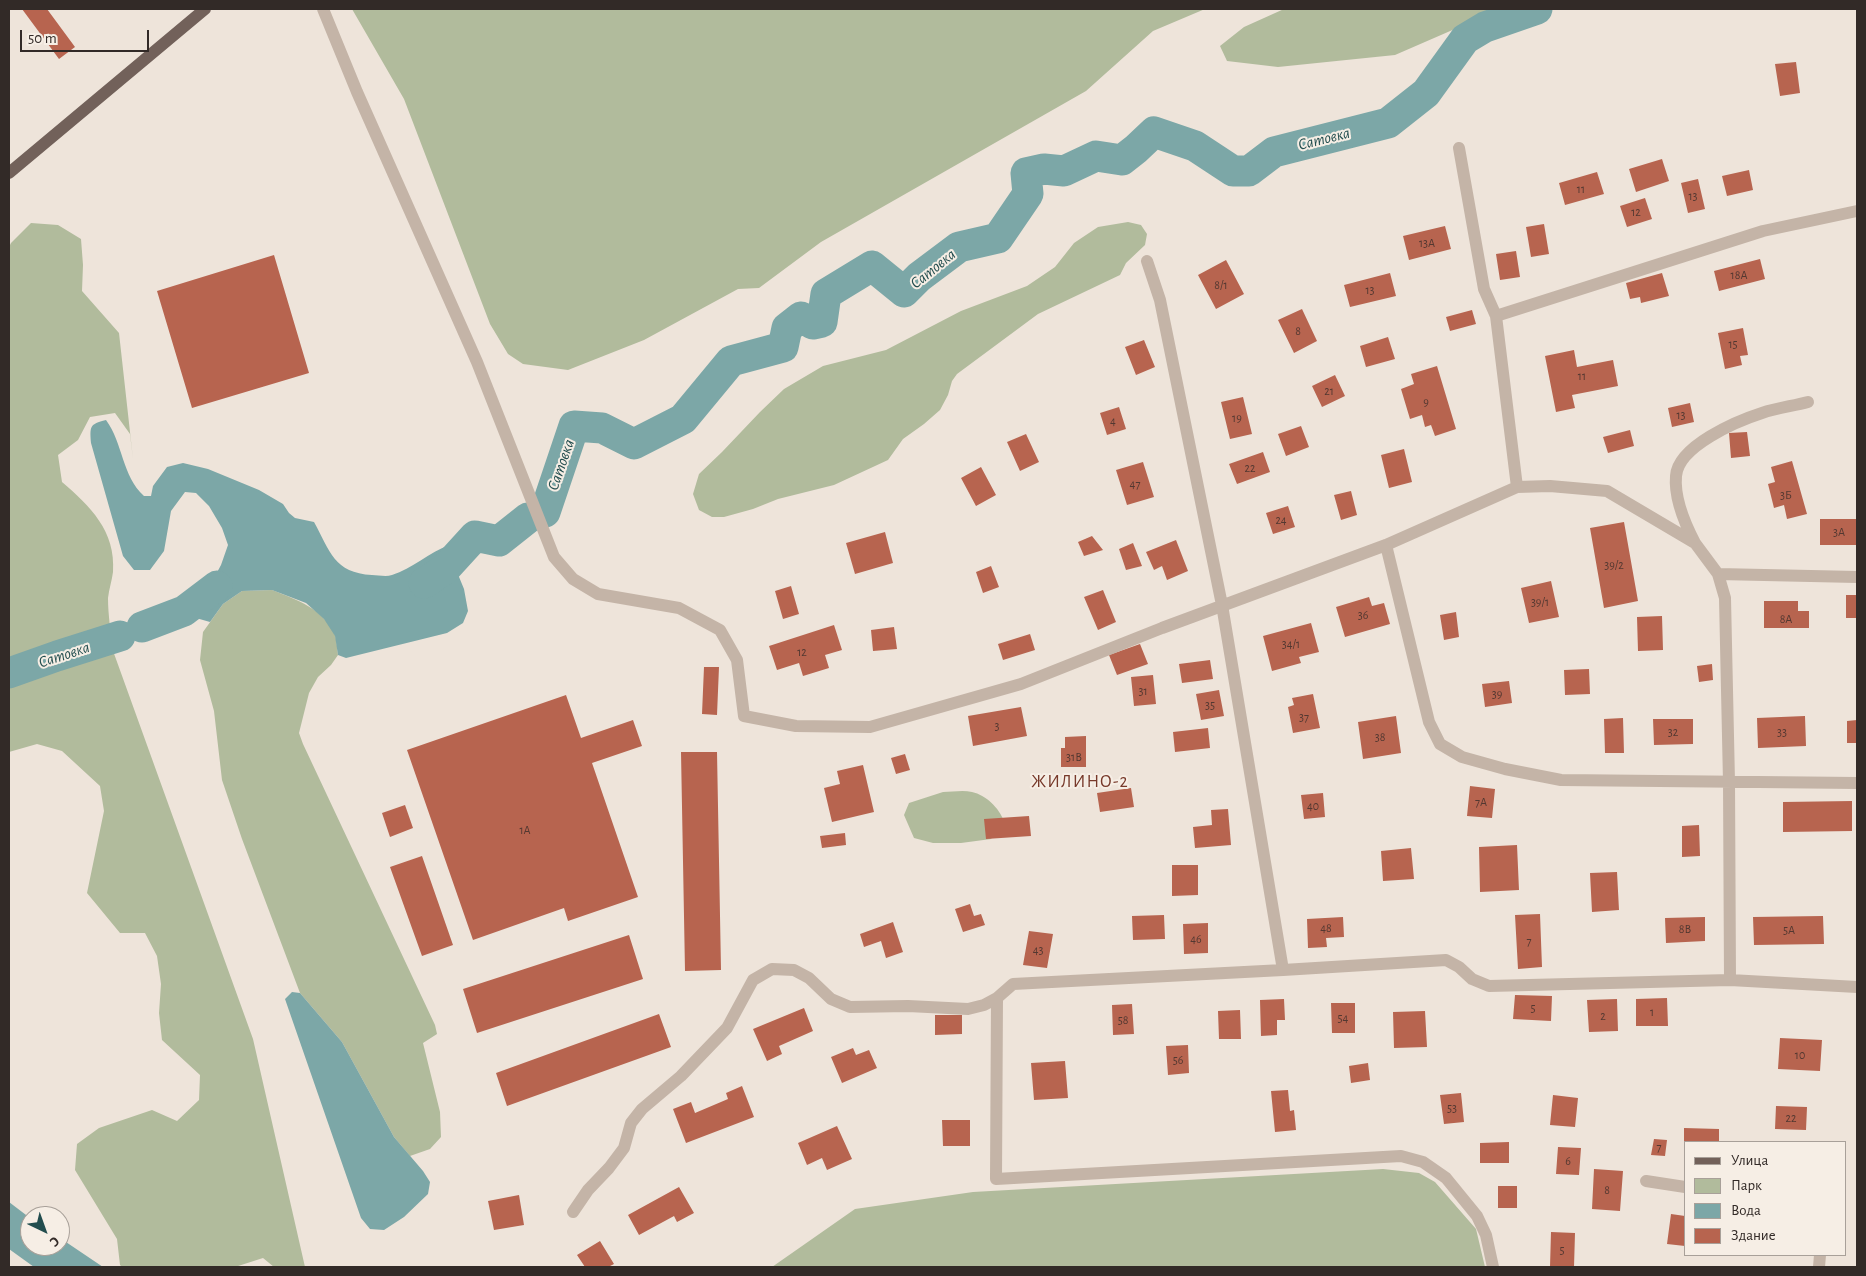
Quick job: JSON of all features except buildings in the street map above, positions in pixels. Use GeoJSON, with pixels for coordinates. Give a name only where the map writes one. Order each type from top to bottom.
{"type":"FeatureCollection","features":[{"type":"Feature","properties":{"kind":"main road"},"geometry":{"type":"LineString","coordinates":[[9,173],[205,9]]}},
{"type":"Feature","properties":{"kind":"street"},"geometry":{"type":"LineString","coordinates":[[323,9],[357,92],[477,362],[554,558],[573,579],[598,594],[679,608],[720,630],[737,660],[744,716],[796,726],[870,727],[1021,684],[1067,664],[1386,545],[1517,487],[1550,486],[1607,491],[1695,543]]}},
{"type":"Feature","properties":{"kind":"street"},"geometry":{"type":"LineString","coordinates":[[1459,148],[1484,289],[1496,316],[1517,487]]}},
{"type":"Feature","properties":{"kind":"street"},"geometry":{"type":"LineString","coordinates":[[1496,316],[1763,231],[1857,210]]}},
{"type":"Feature","properties":{"kind":"street"},"geometry":{"type":"LineString","coordinates":[[1147,261],[1160,300],[1222,605],[1283,970]]}},
{"type":"Feature","properties":{"kind":"street"},"geometry":{"type":"LineString","coordinates":[[1730,980],[1725,598],[1718,574],[1695,543],[1686,525],[1678,497],[1676,476],[1680,462],[1688,452],[1706,439],[1763,412],[1808,402]]}},
{"type":"Feature","properties":{"kind":"street"},"geometry":{"type":"LineString","coordinates":[[1386,545],[1429,722],[1440,744],[1462,757],[1505,769],[1561,780],[1857,783]]}},
{"type":"Feature","properties":{"kind":"street"},"geometry":{"type":"LineString","coordinates":[[1718,574],[1857,577]]}},
{"type":"Feature","properties":{"kind":"street"},"geometry":{"type":"LineString","coordinates":[[573,1212],[588,1190],[609,1168],[624,1148],[630,1123],[642,1109],[681,1076],[727,1028],[754,980],[772,969],[794,970],[809,978],[831,999],[850,1007],[908,1006],[968,1009],[984,1005],[997,998],[1013,984],[1446,960],[1459,967],[1472,979],[1489,986],[1730,980],[1857,988]]}},
{"type":"Feature","properties":{"kind":"street"},"geometry":{"type":"LineString","coordinates":[[997,998],[996,1178],[1401,1156],[1423,1162],[1446,1178],[1477,1216],[1486,1235],[1493,1267]]}},
{"type":"Feature","properties":{"kind":"street"},"geometry":{"type":"LineString","coordinates":[[1646,1181],[1684,1187]]}},
{"type":"Feature","properties":{"kind":"green space"},"geometry":{"type":"Polygon","coordinates":[[[352,9],[1205,9],[1153,31],[1086,91],[821,242],[759,288],[738,289],[644,340],[568,370],[523,364],[508,354],[490,324],[404,99],[352,9]]]}},
{"type":"Feature","properties":{"kind":"green space"},"geometry":{"type":"Polygon","coordinates":[[[1284,9],[1515,9],[1464,25],[1395,55],[1278,67],[1227,61],[1220,46],[1244,27],[1284,9]]]}},
{"type":"Feature","properties":{"kind":"green space"},"geometry":{"type":"Polygon","coordinates":[[[1128,222],[1141,225],[1147,234],[1145,245],[1126,263],[1120,275],[1038,314],[957,374],[952,381],[948,395],[940,410],[903,439],[888,460],[834,485],[778,499],[753,509],[724,517],[712,517],[699,510],[693,494],[699,474],[784,389],[823,366],[886,350],[961,311],[1027,286],[1055,267],[1074,243],[1098,227],[1128,222]]]}},
{"type":"Feature","properties":{"kind":"green space"},"geometry":{"type":"Polygon","coordinates":[[[31,223],[58,225],[81,239],[82,291],[119,333],[133,459],[130,434],[115,413],[90,417],[78,440],[58,455],[62,482],[91,510],[106,532],[110,544],[113,557],[113,572],[108,598],[108,611],[112,648],[253,1039],[305,1267],[274,1267],[263,1258],[235,1267],[122,1267],[120,1265],[117,1239],[75,1170],[77,1144],[99,1128],[152,1110],[177,1121],[199,1100],[200,1075],[162,1040],[159,1013],[161,984],[157,956],[145,933],[120,933],[87,893],[104,811],[100,786],[62,751],[37,744],[9,752],[9,247],[31,223]]]}},
{"type":"Feature","properties":{"kind":"green space"},"geometry":{"type":"Polygon","coordinates":[[[272,590],[308,606],[324,618],[335,635],[338,655],[331,665],[318,677],[309,693],[299,733],[435,1025],[437,1034],[423,1043],[440,1112],[441,1137],[430,1149],[410,1156],[394,1137],[342,1042],[300,993],[242,839],[222,780],[214,711],[200,660],[203,632],[223,604],[242,591],[272,590]]]}},
{"type":"Feature","properties":{"kind":"green space"},"geometry":{"type":"Polygon","coordinates":[[[965,791],[982,796],[999,811],[1004,821],[991,839],[961,843],[933,843],[914,838],[904,815],[909,803],[943,792],[965,791]]]}},
{"type":"Feature","properties":{"kind":"green space"},"geometry":{"type":"Polygon","coordinates":[[[1383,1169],[1419,1173],[1435,1182],[1476,1229],[1485,1267],[772,1267],[855,1209],[973,1192],[1383,1169]]]}},
{"type":"Feature","properties":{"kind":"water"},"geometry":{"type":"Polygon","coordinates":[[[106,420],[112,429],[131,479],[144,496],[151,496],[153,486],[167,467],[183,463],[208,469],[259,490],[283,504],[295,518],[314,522],[335,559],[349,570],[359,573],[382,576],[392,575],[407,569],[450,545],[455,548],[457,572],[464,589],[468,611],[463,623],[447,633],[346,658],[338,655],[335,636],[324,619],[306,603],[272,590],[242,591],[223,604],[210,622],[196,618],[184,611],[189,598],[214,578],[221,565],[228,545],[222,528],[209,506],[196,493],[185,492],[171,511],[164,551],[150,570],[134,570],[123,556],[91,443],[92,427],[96,423],[106,420]]]}},
{"type":"Feature","properties":{"kind":"water"},"geometry":{"type":"Polygon","coordinates":[[[292,992],[300,993],[342,1042],[394,1137],[430,1182],[428,1194],[404,1217],[384,1230],[370,1229],[361,1218],[285,999],[292,992]]]}},
{"type":"Feature","properties":{"kind":"water"},"geometry":{"type":"Polygon","coordinates":[[[9,1202],[20,1210],[20,1256],[70,1256],[70,1245],[103,1267],[34,1267],[9,1249],[9,1202]]]}},
{"type":"Feature","properties":{"kind":"waterway","name":"Сатовка"},"geometry":{"type":"LineString","coordinates":[[545,512],[574,426],[602,428],[634,444],[683,419],[731,361],[783,347],[787,328],[801,317],[813,324],[822,322],[826,294],[872,266],[904,292],[919,277],[959,247],[998,238],[1028,194],[1026,173],[1044,169],[1064,171],[1096,156],[1122,160],[1154,132],[1195,146],[1233,171],[1249,171],[1274,152],[1388,123],[1426,93],[1465,39],[1485,27],[1537,9]]}},
{"type":"Feature","properties":{"kind":"waterway","name":"Сатовка"},"geometry":{"type":"LineString","coordinates":[[424,583],[444,570],[475,536],[499,541],[528,518]]}},
{"type":"Feature","properties":{"kind":"waterway","name":"Сатовка"},"geometry":{"type":"LineString","coordinates":[[142,627],[184,611],[217,586]]}},
{"type":"Feature","properties":{"kind":"waterway","name":"Сатовка"},"geometry":{"type":"LineString","coordinates":[[9,673],[120,636]]}},
{"type":"Feature","properties":{"kind":"district","name":"ЖИЛИНО-2"},"geometry":{"type":"Point","coordinates":[1080,782]}}]}
